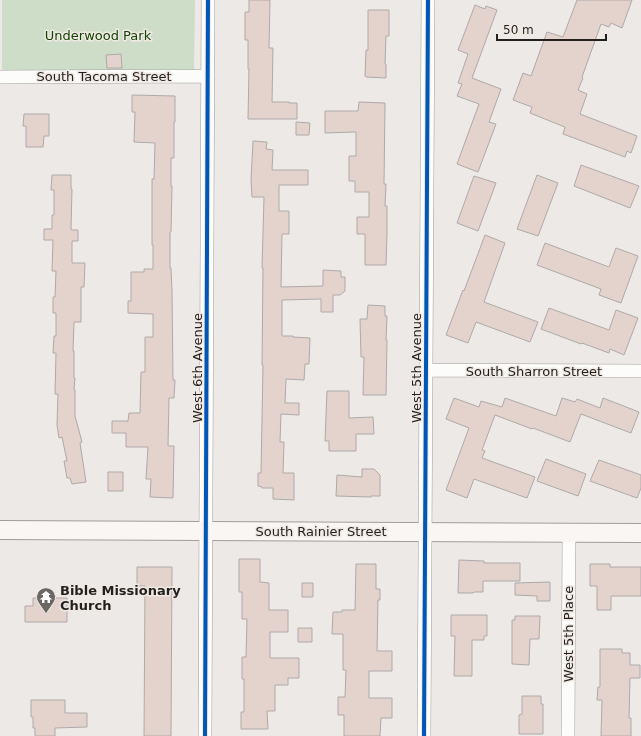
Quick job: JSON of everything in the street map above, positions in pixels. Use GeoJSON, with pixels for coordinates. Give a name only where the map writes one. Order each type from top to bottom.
{"type":"FeatureCollection","features":[{"type":"Feature","properties":{"kind":"street","name":"West 6th Avenue"},"geometry":{"type":"LineString","coordinates":[[205,736],[208,0]]}},
{"type":"Feature","properties":{"kind":"street","name":"West 5th Avenue"},"geometry":{"type":"LineString","coordinates":[[424,736],[428,0]]}},
{"type":"Feature","properties":{"kind":"street","name":"South Tacoma Street"},"geometry":{"type":"LineString","coordinates":[[0,77],[208,76]]}},
{"type":"Feature","properties":{"kind":"street","name":"South Sharron Street"},"geometry":{"type":"LineString","coordinates":[[426,370],[641,371]]}},
{"type":"Feature","properties":{"kind":"street","name":"South Rainier Street"},"geometry":{"type":"LineString","coordinates":[[0,530],[641,533]]}},
{"type":"Feature","properties":{"kind":"street","name":"West 5th Place"},"geometry":{"type":"LineString","coordinates":[[568,736],[569,532]]}},
{"type":"Feature","properties":{"kind":"green space","name":"Underwood Park"},"geometry":{"type":"Polygon","coordinates":[[[2,0],[195,0],[194,71],[2,72],[2,0]]]}},
{"type":"Feature","properties":{"kind":"building"},"geometry":{"type":"Polygon","coordinates":[[[249,0],[270,0],[269,48],[273,48],[272,102],[297,103],[297,119],[248,119],[249,69],[248,40],[245,40],[245,12],[249,12],[249,0]]]}},
{"type":"Feature","properties":{"kind":"building"},"geometry":{"type":"Polygon","coordinates":[[[577,0],[632,0],[622,28],[611,23],[609,27],[601,24],[578,90],[587,94],[580,114],[637,136],[631,153],[627,151],[625,157],[563,134],[565,127],[530,113],[532,107],[513,100],[523,73],[531,76],[547,32],[563,37],[577,0]]]}},
{"type":"Feature","properties":{"kind":"building"},"geometry":{"type":"Polygon","coordinates":[[[475,5],[485,9],[486,6],[497,10],[472,78],[501,89],[489,122],[496,124],[478,172],[457,164],[479,104],[457,96],[462,84],[458,83],[468,54],[458,50],[475,5]]]}},
{"type":"Feature","properties":{"kind":"building"},"geometry":{"type":"Polygon","coordinates":[[[368,10],[389,10],[389,36],[386,36],[386,78],[365,76],[366,50],[368,50],[368,10]]]}},
{"type":"Feature","properties":{"kind":"building"},"geometry":{"type":"Polygon","coordinates":[[[121,54],[122,68],[107,68],[106,55],[121,54]]]}},
{"type":"Feature","properties":{"kind":"building"},"geometry":{"type":"Polygon","coordinates":[[[132,95],[175,96],[174,158],[171,158],[172,186],[170,268],[172,291],[173,380],[175,380],[174,398],[169,398],[168,446],[174,446],[173,498],[150,497],[151,479],[146,479],[148,447],[126,447],[126,433],[112,433],[112,421],[128,421],[129,413],[140,413],[141,372],[145,372],[145,337],[153,337],[153,314],[128,313],[128,301],[131,301],[131,272],[144,272],[144,269],[153,269],[152,179],[154,179],[155,143],[134,142],[135,112],[132,112],[132,95]]]}},
{"type":"Feature","properties":{"kind":"building"},"geometry":{"type":"Polygon","coordinates":[[[359,102],[385,103],[384,184],[386,184],[385,206],[387,206],[386,265],[365,265],[365,234],[357,234],[357,217],[369,217],[369,192],[355,192],[355,181],[349,181],[349,156],[356,156],[356,132],[325,133],[325,111],[358,111],[359,102]]]}},
{"type":"Feature","properties":{"kind":"building"},"geometry":{"type":"Polygon","coordinates":[[[24,114],[49,114],[49,136],[44,136],[43,147],[26,147],[26,126],[23,126],[24,114]]]}},
{"type":"Feature","properties":{"kind":"building"},"geometry":{"type":"Polygon","coordinates":[[[296,122],[310,123],[309,135],[296,135],[296,122]]]}},
{"type":"Feature","properties":{"kind":"building"},"geometry":{"type":"Polygon","coordinates":[[[253,141],[267,142],[266,149],[273,150],[272,170],[308,170],[308,185],[279,185],[279,211],[289,211],[289,234],[282,234],[281,287],[323,286],[323,270],[341,271],[341,277],[345,277],[345,291],[340,295],[333,295],[333,312],[321,312],[321,299],[282,300],[282,336],[310,338],[309,364],[305,364],[304,380],[286,379],[285,403],[299,403],[299,415],[281,414],[280,442],[284,442],[283,473],[294,473],[294,500],[273,499],[273,488],[262,488],[258,486],[258,473],[261,473],[263,365],[262,268],[264,197],[252,197],[251,180],[253,141]]]}},
{"type":"Feature","properties":{"kind":"building"},"geometry":{"type":"Polygon","coordinates":[[[581,165],[639,186],[630,208],[574,186],[581,165]]]}},
{"type":"Feature","properties":{"kind":"building"},"geometry":{"type":"Polygon","coordinates":[[[52,175],[71,175],[71,229],[78,230],[78,241],[72,241],[72,263],[85,263],[84,287],[81,287],[81,322],[74,322],[73,351],[75,416],[82,442],[80,443],[86,482],[72,484],[70,478],[67,478],[64,461],[67,461],[62,437],[59,438],[57,425],[58,394],[55,394],[56,353],[53,353],[54,336],[56,336],[56,313],[53,313],[53,297],[55,297],[56,271],[52,271],[53,240],[44,240],[44,229],[52,229],[52,215],[54,215],[54,190],[51,190],[52,175]]]}},
{"type":"Feature","properties":{"kind":"building"},"geometry":{"type":"Polygon","coordinates":[[[537,175],[558,183],[538,236],[517,229],[537,175]]]}},
{"type":"Feature","properties":{"kind":"building"},"geometry":{"type":"Polygon","coordinates":[[[474,176],[496,183],[478,231],[457,223],[474,176]]]}},
{"type":"Feature","properties":{"kind":"building"},"geometry":{"type":"Polygon","coordinates":[[[485,235],[505,243],[484,302],[538,322],[530,342],[476,322],[468,343],[446,335],[485,235]]]}},
{"type":"Feature","properties":{"kind":"building"},"geometry":{"type":"Polygon","coordinates":[[[545,243],[609,267],[616,248],[638,256],[621,303],[599,295],[601,289],[537,265],[545,243]]]}},
{"type":"Feature","properties":{"kind":"building"},"geometry":{"type":"Polygon","coordinates":[[[368,305],[385,306],[385,316],[387,316],[386,395],[363,395],[364,357],[361,357],[360,319],[367,319],[368,305]]]}},
{"type":"Feature","properties":{"kind":"building"},"geometry":{"type":"Polygon","coordinates":[[[549,308],[609,330],[616,310],[638,318],[624,355],[610,349],[609,353],[541,329],[549,308]]]}},
{"type":"Feature","properties":{"kind":"building"},"geometry":{"type":"Polygon","coordinates":[[[327,391],[349,391],[349,418],[373,417],[374,434],[356,434],[356,451],[329,451],[329,441],[325,441],[327,391]]]}},
{"type":"Feature","properties":{"kind":"building"},"geometry":{"type":"Polygon","coordinates":[[[454,398],[479,407],[481,401],[502,407],[505,398],[556,416],[562,398],[575,402],[577,399],[600,408],[603,398],[639,412],[631,433],[581,414],[570,442],[495,415],[482,450],[485,451],[482,458],[535,477],[527,498],[474,479],[467,498],[446,490],[469,428],[446,419],[454,398]]]}},
{"type":"Feature","properties":{"kind":"building"},"geometry":{"type":"Polygon","coordinates":[[[546,459],[586,474],[578,496],[537,481],[546,459]]]}},
{"type":"Feature","properties":{"kind":"building"},"geometry":{"type":"Polygon","coordinates":[[[599,460],[641,475],[641,488],[637,498],[590,481],[599,460]]]}},
{"type":"Feature","properties":{"kind":"building"},"geometry":{"type":"Polygon","coordinates":[[[362,469],[374,469],[380,475],[380,496],[336,496],[337,475],[362,477],[362,469]]]}},
{"type":"Feature","properties":{"kind":"building"},"geometry":{"type":"Polygon","coordinates":[[[108,472],[123,472],[123,491],[108,491],[108,472]]]}},
{"type":"Feature","properties":{"kind":"building"},"geometry":{"type":"Polygon","coordinates":[[[239,559],[260,559],[260,582],[269,583],[269,610],[288,610],[288,632],[270,632],[270,658],[299,658],[299,678],[288,678],[288,685],[275,685],[275,711],[267,711],[268,729],[241,729],[241,712],[244,712],[242,657],[246,657],[247,619],[242,619],[242,592],[239,592],[239,559]]]}},
{"type":"Feature","properties":{"kind":"building"},"geometry":{"type":"Polygon","coordinates":[[[459,560],[484,561],[484,563],[520,563],[520,581],[483,581],[483,592],[458,593],[459,560]]]}},
{"type":"Feature","properties":{"kind":"building"},"geometry":{"type":"Polygon","coordinates":[[[356,564],[376,564],[376,589],[380,589],[380,600],[378,600],[377,651],[392,651],[392,671],[369,671],[369,698],[392,698],[392,718],[381,718],[380,736],[344,736],[344,715],[338,715],[338,697],[345,697],[346,670],[343,670],[343,634],[332,634],[333,612],[355,610],[356,564]]]}},
{"type":"Feature","properties":{"kind":"building"},"geometry":{"type":"Polygon","coordinates":[[[590,564],[610,564],[610,567],[641,567],[641,596],[611,596],[611,610],[597,610],[597,586],[590,586],[590,564]]]}},
{"type":"Feature","properties":{"kind":"building"},"geometry":{"type":"Polygon","coordinates":[[[137,567],[172,567],[171,736],[144,736],[145,586],[137,586],[137,567]]]}},
{"type":"Feature","properties":{"kind":"building"},"geometry":{"type":"Polygon","coordinates":[[[550,582],[550,601],[537,601],[537,596],[515,595],[515,583],[550,582]]]}},
{"type":"Feature","properties":{"kind":"building"},"geometry":{"type":"Polygon","coordinates":[[[302,583],[313,583],[313,597],[302,597],[302,583]]]}},
{"type":"Feature","properties":{"kind":"building","name":"Bible Missionary Church"},"geometry":{"type":"Polygon","coordinates":[[[33,598],[67,598],[67,622],[25,622],[25,606],[33,606],[33,598]]]}},
{"type":"Feature","properties":{"kind":"building"},"geometry":{"type":"Polygon","coordinates":[[[451,615],[487,615],[487,636],[484,636],[484,640],[472,640],[472,676],[454,676],[455,636],[451,636],[451,615]]]}},
{"type":"Feature","properties":{"kind":"building"},"geometry":{"type":"Polygon","coordinates":[[[515,616],[540,616],[539,639],[530,639],[529,665],[512,664],[512,620],[515,620],[515,616]]]}},
{"type":"Feature","properties":{"kind":"building"},"geometry":{"type":"Polygon","coordinates":[[[298,628],[312,628],[312,642],[298,642],[298,628]]]}},
{"type":"Feature","properties":{"kind":"building"},"geometry":{"type":"Polygon","coordinates":[[[600,649],[622,649],[622,653],[630,653],[630,665],[640,665],[640,678],[630,678],[629,718],[631,718],[631,736],[601,736],[602,700],[597,700],[598,687],[600,687],[600,649]]]}},
{"type":"Feature","properties":{"kind":"building"},"geometry":{"type":"Polygon","coordinates":[[[522,696],[541,696],[541,704],[543,704],[543,734],[519,734],[519,715],[522,714],[522,696]]]}},
{"type":"Feature","properties":{"kind":"building"},"geometry":{"type":"Polygon","coordinates":[[[31,700],[65,700],[65,713],[87,713],[87,727],[55,728],[55,736],[35,736],[33,717],[31,717],[31,700]]]}},
{"type":"Feature","properties":{"kind":"cycle path"},"geometry":{"type":"LineString","coordinates":[[205,736],[208,0]]}},
{"type":"Feature","properties":{"kind":"cycle path"},"geometry":{"type":"LineString","coordinates":[[424,736],[428,0]]}},
{"type":"Feature","properties":{"kind":"place","name":"Bible Missionary Church"},"geometry":{"type":"Point","coordinates":[46,614]}}]}
